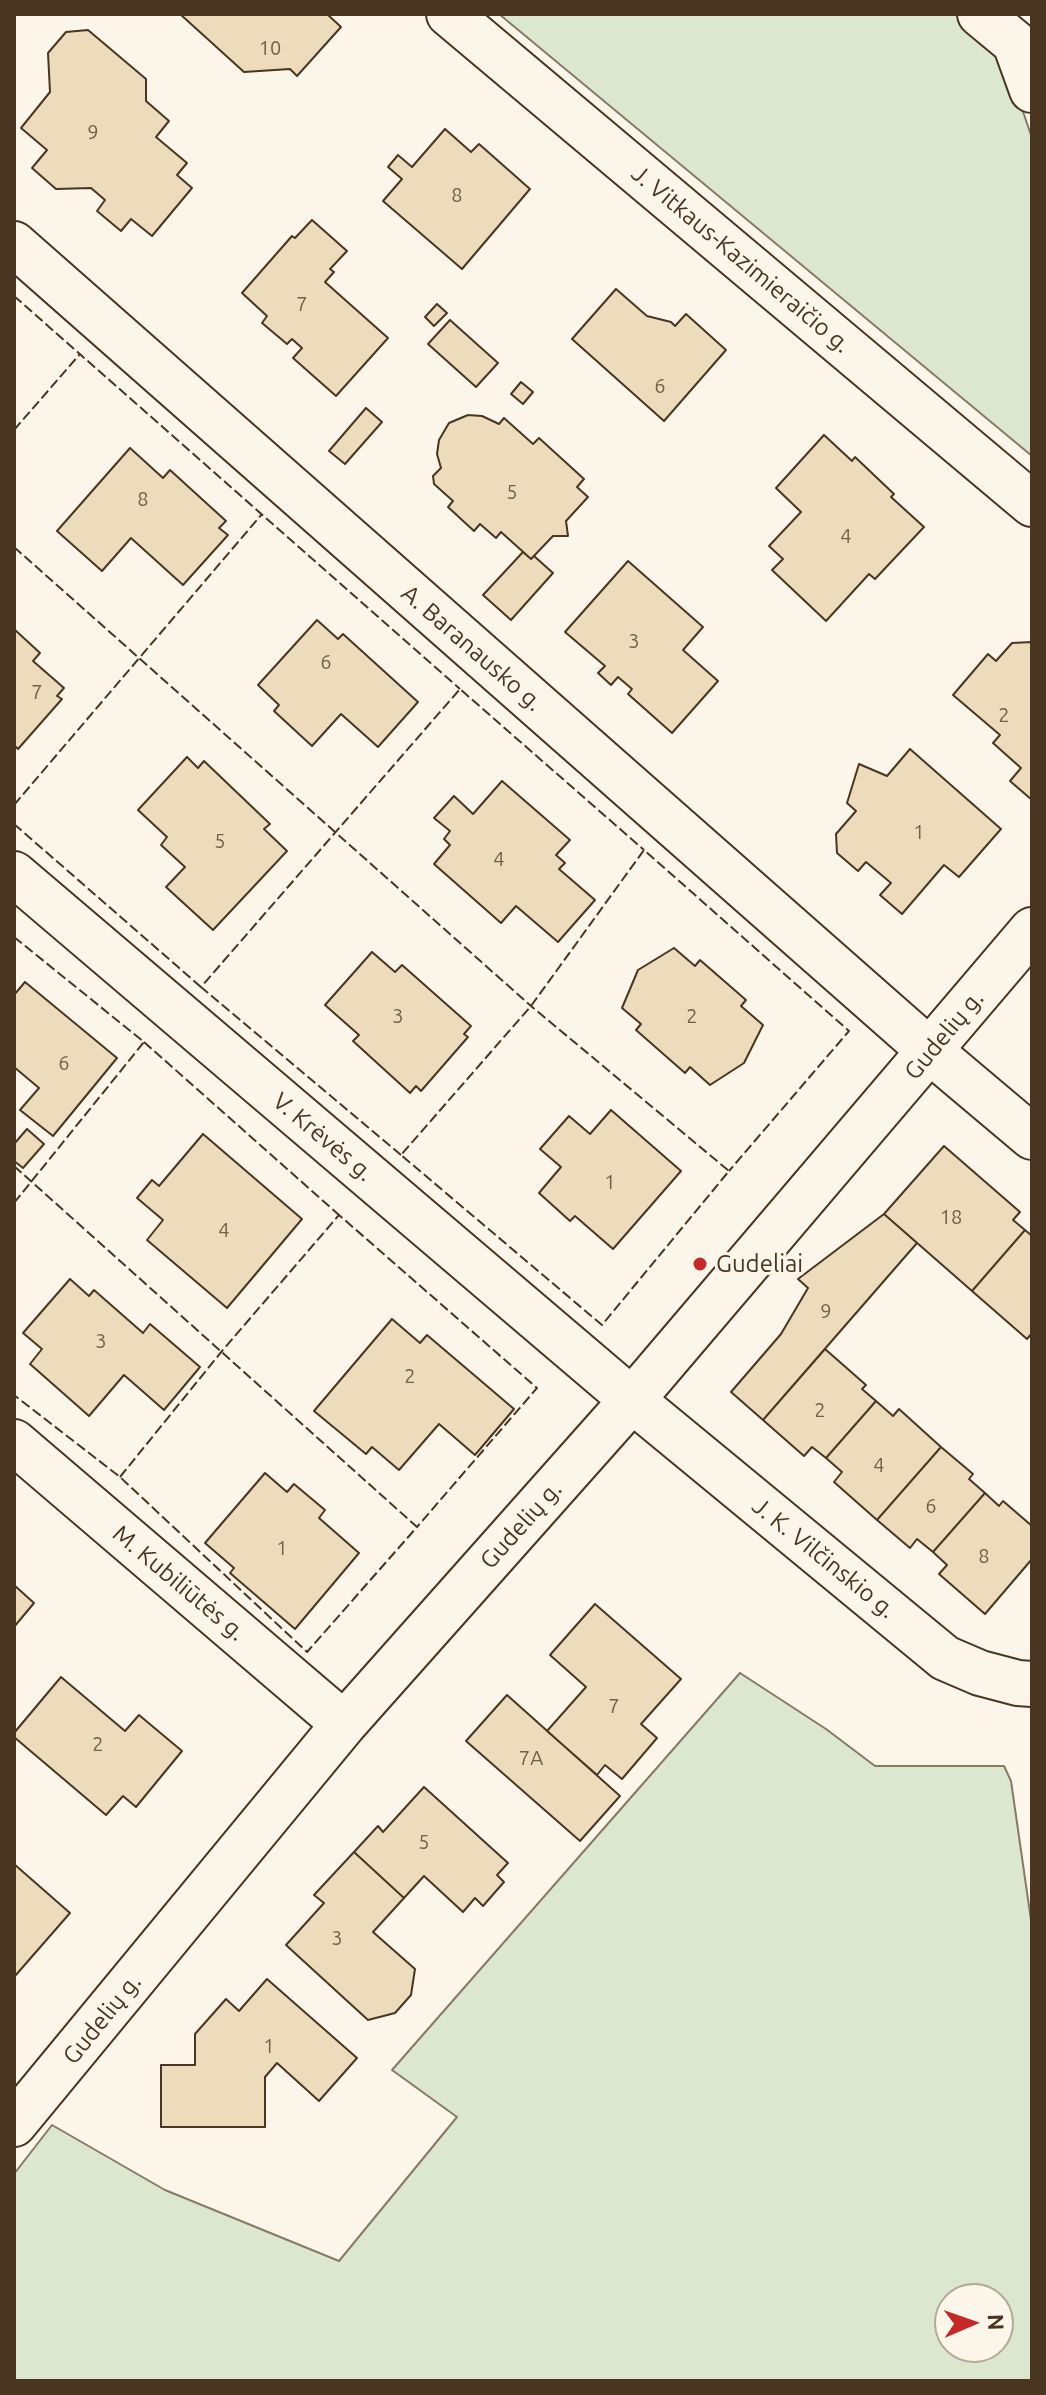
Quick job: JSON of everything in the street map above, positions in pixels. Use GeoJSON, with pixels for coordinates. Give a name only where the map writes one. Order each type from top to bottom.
{"type":"FeatureCollection","features":[{"type":"Feature","properties":{"kind":"street","name":"J. Vitkaus-Kazimieraičio g."},"geometry":{"type":"LineString","coordinates":[[449,14],[1032,504]]}},
{"type":"Feature","properties":{"kind":"street"},"geometry":{"type":"LineString","coordinates":[[980,14],[1015,43],[1032,90]]}},
{"type":"Feature","properties":{"kind":"street","name":"A. Baranausko g."},"geometry":{"type":"LineString","coordinates":[[14,244],[930,1051]]}},
{"type":"Feature","properties":{"kind":"street","name":"V. Krėvės g."},"geometry":{"type":"LineString","coordinates":[[14,874],[632,1400]]}},
{"type":"Feature","properties":{"kind":"street","name":"Gudelių g."},"geometry":{"type":"LineString","coordinates":[[22,2098],[344,1724],[632,1400],[1032,930]]}},
{"type":"Feature","properties":{"kind":"street"},"geometry":{"type":"LineString","coordinates":[[930,1051],[1032,1137]]}},
{"type":"Feature","properties":{"kind":"street","name":"J. K. Vilčinskio g."},"geometry":{"type":"LineString","coordinates":[[632,1400],[945,1658],[980,1673],[1032,1684]]}},
{"type":"Feature","properties":{"kind":"street","name":"M. Kubiliūtės g."},"geometry":{"type":"LineString","coordinates":[[14,1442],[344,1724]]}},
{"type":"Feature","properties":{"kind":"green space"},"geometry":{"type":"Polygon","coordinates":[[[499,14],[996,14],[1006,62],[1032,138],[1032,456],[499,14]]]}},
{"type":"Feature","properties":{"kind":"green space"},"geometry":{"type":"Polygon","coordinates":[[[740,1673],[826,1729],[875,1766],[1004,1766],[1011,1781],[1032,1927],[1032,2381],[14,2381],[14,2174],[52,2125],[165,2190],[339,2261],[457,2117],[392,2070],[740,1673]]]}},
{"type":"Feature","properties":{"kind":"building"},"geometry":{"type":"Polygon","coordinates":[[[180,14],[327,14],[341,27],[297,76],[290,69],[244,72],[180,14]]]}},
{"type":"Feature","properties":{"kind":"building"},"geometry":{"type":"Polygon","coordinates":[[[88,30],[146,79],[146,101],[169,121],[156,137],[187,163],[177,175],[192,188],[152,236],[131,219],[121,231],[97,211],[105,200],[91,188],[56,189],[32,168],[47,150],[21,128],[50,92],[48,53],[66,32],[88,30]]]}},
{"type":"Feature","properties":{"kind":"building"},"geometry":{"type":"Polygon","coordinates":[[[445,129],[471,152],[479,144],[530,189],[462,269],[383,201],[402,179],[388,167],[398,155],[412,167],[445,129]]]}},
{"type":"Feature","properties":{"kind":"building"},"geometry":{"type":"Polygon","coordinates":[[[312,220],[347,251],[330,269],[334,272],[325,282],[388,338],[336,396],[293,358],[302,348],[292,339],[287,344],[262,323],[267,316],[242,293],[292,236],[295,238],[312,220]]]}},
{"type":"Feature","properties":{"kind":"building"},"geometry":{"type":"Polygon","coordinates":[[[616,289],[647,316],[671,322],[675,326],[686,314],[726,350],[664,421],[572,339],[616,289]]]}},
{"type":"Feature","properties":{"kind":"building"},"geometry":{"type":"Polygon","coordinates":[[[437,304],[447,313],[434,326],[425,317],[437,304]]]}},
{"type":"Feature","properties":{"kind":"building"},"geometry":{"type":"Polygon","coordinates":[[[450,320],[498,363],[476,387],[428,344],[450,320]]]}},
{"type":"Feature","properties":{"kind":"building"},"geometry":{"type":"Polygon","coordinates":[[[521,382],[533,392],[523,404],[511,394],[521,382]]]}},
{"type":"Feature","properties":{"kind":"building"},"geometry":{"type":"Polygon","coordinates":[[[366,408],[382,422],[345,464],[329,451],[366,408]]]}},
{"type":"Feature","properties":{"kind":"building"},"geometry":{"type":"Polygon","coordinates":[[[468,415],[482,416],[499,424],[504,418],[533,444],[539,438],[584,479],[577,487],[588,497],[566,521],[568,536],[553,536],[531,559],[501,532],[496,538],[480,524],[474,531],[448,507],[453,501],[434,484],[433,476],[441,468],[437,454],[439,440],[449,423],[468,415]]]}},
{"type":"Feature","properties":{"kind":"building"},"geometry":{"type":"Polygon","coordinates":[[[824,435],[852,461],[855,457],[894,494],[891,497],[924,527],[875,579],[869,574],[826,621],[772,570],[783,559],[769,546],[801,512],[776,488],[824,435]]]}},
{"type":"Feature","properties":{"kind":"building"},"geometry":{"type":"Polygon","coordinates":[[[130,448],[163,478],[170,470],[226,521],[219,528],[228,535],[183,585],[131,538],[102,571],[57,531],[130,448]]]}},
{"type":"Feature","properties":{"kind":"building"},"geometry":{"type":"Polygon","coordinates":[[[523,552],[531,559],[534,556],[553,573],[511,620],[483,595],[523,552]]]}},
{"type":"Feature","properties":{"kind":"building"},"geometry":{"type":"Polygon","coordinates":[[[628,561],[703,627],[683,650],[718,681],[672,733],[628,694],[632,689],[618,677],[611,685],[598,673],[605,666],[565,632],[628,561]]]}},
{"type":"Feature","properties":{"kind":"building"},"geometry":{"type":"Polygon","coordinates":[[[317,620],[338,639],[343,634],[418,702],[378,747],[341,714],[312,746],[274,711],[279,705],[258,685],[317,620]]]}},
{"type":"Feature","properties":{"kind":"building"},"geometry":{"type":"Polygon","coordinates":[[[14,629],[40,653],[33,661],[64,688],[57,696],[62,699],[18,749],[14,745],[14,629]]]}},
{"type":"Feature","properties":{"kind":"building"},"geometry":{"type":"Polygon","coordinates":[[[1032,642],[1032,800],[1010,781],[1021,768],[993,743],[1000,735],[953,695],[988,654],[996,661],[1012,643],[1032,642]]]}},
{"type":"Feature","properties":{"kind":"building"},"geometry":{"type":"Polygon","coordinates":[[[910,749],[1001,829],[959,877],[944,865],[902,914],[880,895],[891,883],[866,862],[858,871],[837,853],[836,834],[856,811],[847,803],[859,764],[887,776],[910,749]]]}},
{"type":"Feature","properties":{"kind":"building"},"geometry":{"type":"Polygon","coordinates":[[[187,757],[198,768],[204,761],[270,824],[264,829],[287,851],[213,930],[166,887],[185,867],[161,845],[167,837],[138,810],[187,757]]]}},
{"type":"Feature","properties":{"kind":"building"},"geometry":{"type":"Polygon","coordinates":[[[502,781],[570,840],[556,855],[565,863],[559,869],[595,900],[558,942],[516,906],[501,923],[434,864],[450,845],[444,839],[450,831],[434,818],[454,796],[473,814],[502,781]]]}},
{"type":"Feature","properties":{"kind":"building"},"geometry":{"type":"Polygon","coordinates":[[[674,948],[695,966],[700,960],[746,1000],[741,1006],[763,1025],[744,1063],[710,1085],[690,1067],[685,1073],[636,1030],[641,1024],[622,1008],[638,970],[674,948]]]}},
{"type":"Feature","properties":{"kind":"building"},"geometry":{"type":"Polygon","coordinates":[[[372,952],[395,972],[402,965],[471,1026],[464,1034],[468,1037],[421,1091],[416,1086],[410,1093],[353,1041],[359,1035],[325,1005],[372,952]]]}},
{"type":"Feature","properties":{"kind":"building"},"geometry":{"type":"Polygon","coordinates":[[[25,982],[117,1058],[53,1136],[20,1110],[39,1088],[14,1067],[14,995],[25,982]]]}},
{"type":"Feature","properties":{"kind":"building"},"geometry":{"type":"Polygon","coordinates":[[[611,1110],[681,1171],[613,1249],[575,1216],[570,1221],[539,1193],[561,1167],[540,1149],[569,1116],[590,1134],[611,1110]]]}},
{"type":"Feature","properties":{"kind":"building"},"geometry":{"type":"Polygon","coordinates":[[[27,1129],[44,1144],[23,1168],[14,1161],[14,1144],[27,1129]]]}},
{"type":"Feature","properties":{"kind":"building"},"geometry":{"type":"Polygon","coordinates":[[[203,1134],[302,1219],[227,1308],[147,1240],[163,1220],[137,1198],[152,1180],[159,1186],[203,1134]]]}},
{"type":"Feature","properties":{"kind":"building"},"geometry":{"type":"Polygon","coordinates":[[[944,1146],[1020,1212],[1013,1220],[1025,1230],[972,1291],[884,1214],[944,1146]]]}},
{"type":"Feature","properties":{"kind":"building"},"geometry":{"type":"Polygon","coordinates":[[[884,1214],[917,1243],[763,1420],[731,1392],[781,1334],[808,1288],[798,1279],[884,1214]]]}},
{"type":"Feature","properties":{"kind":"building"},"geometry":{"type":"Polygon","coordinates":[[[1025,1230],[1032,1236],[1032,1333],[1027,1339],[972,1291],[1025,1230]]]}},
{"type":"Feature","properties":{"kind":"building"},"geometry":{"type":"Polygon","coordinates":[[[70,1279],[89,1296],[94,1290],[143,1333],[150,1324],[200,1367],[164,1410],[124,1375],[89,1416],[30,1364],[42,1349],[23,1333],[70,1279]]]}},
{"type":"Feature","properties":{"kind":"building"},"geometry":{"type":"Polygon","coordinates":[[[392,1319],[420,1343],[427,1335],[514,1409],[475,1455],[439,1424],[399,1470],[372,1447],[366,1454],[314,1411],[392,1319]]]}},
{"type":"Feature","properties":{"kind":"building"},"geometry":{"type":"Polygon","coordinates":[[[825,1349],[866,1385],[862,1389],[876,1401],[826,1458],[812,1447],[804,1456],[763,1420],[825,1349]]]}},
{"type":"Feature","properties":{"kind":"building"},"geometry":{"type":"Polygon","coordinates":[[[876,1401],[893,1416],[899,1409],[941,1447],[877,1520],[834,1482],[842,1472],[826,1458],[876,1401]]]}},
{"type":"Feature","properties":{"kind":"building"},"geometry":{"type":"Polygon","coordinates":[[[941,1447],[973,1474],[969,1479],[985,1493],[933,1552],[917,1539],[910,1548],[877,1520],[941,1447]]]}},
{"type":"Feature","properties":{"kind":"building"},"geometry":{"type":"Polygon","coordinates":[[[265,1473],[287,1492],[294,1484],[325,1510],[319,1518],[359,1553],[295,1629],[230,1573],[234,1568],[205,1543],[265,1473]]]}},
{"type":"Feature","properties":{"kind":"building"},"geometry":{"type":"Polygon","coordinates":[[[985,1493],[999,1506],[1003,1501],[1032,1526],[1032,1559],[985,1614],[939,1574],[947,1565],[933,1552],[985,1493]]]}},
{"type":"Feature","properties":{"kind":"building"},"geometry":{"type":"Polygon","coordinates":[[[14,1585],[34,1603],[14,1627],[14,1585]]]}},
{"type":"Feature","properties":{"kind":"building"},"geometry":{"type":"Polygon","coordinates":[[[595,1604],[681,1679],[641,1724],[657,1738],[622,1779],[605,1765],[597,1775],[547,1731],[586,1687],[550,1655],[595,1604]]]}},
{"type":"Feature","properties":{"kind":"building"},"geometry":{"type":"Polygon","coordinates":[[[61,1677],[125,1731],[139,1715],[182,1751],[136,1807],[123,1796],[106,1815],[14,1737],[14,1733],[61,1677]]]}},
{"type":"Feature","properties":{"kind":"building"},"geometry":{"type":"Polygon","coordinates":[[[507,1695],[620,1796],[580,1841],[466,1741],[507,1695]]]}},
{"type":"Feature","properties":{"kind":"building"},"geometry":{"type":"Polygon","coordinates":[[[424,1787],[508,1863],[497,1875],[504,1882],[483,1906],[475,1898],[463,1912],[424,1876],[404,1898],[354,1852],[378,1826],[383,1832],[424,1787]]]}},
{"type":"Feature","properties":{"kind":"building"},"geometry":{"type":"Polygon","coordinates":[[[354,1852],[404,1898],[373,1932],[415,1969],[411,1995],[395,2013],[368,2020],[286,1945],[324,1903],[314,1895],[354,1852]]]}},
{"type":"Feature","properties":{"kind":"building"},"geometry":{"type":"Polygon","coordinates":[[[14,1864],[70,1913],[15,1976],[14,1976],[14,1864]]]}},
{"type":"Feature","properties":{"kind":"building"},"geometry":{"type":"Polygon","coordinates":[[[267,1979],[357,2058],[319,2101],[277,2063],[265,2077],[265,2127],[161,2127],[161,2065],[195,2065],[195,2034],[226,1999],[239,2011],[267,1979]]]}},
{"type":"Feature","properties":{"kind":"fence"},"geometry":{"type":"LineString","coordinates":[[14,296],[460,689]]}},
{"type":"Feature","properties":{"kind":"fence"},"geometry":{"type":"LineString","coordinates":[[14,430],[80,354]]}},
{"type":"Feature","properties":{"kind":"fence"},"geometry":{"type":"LineString","coordinates":[[14,805],[262,514]]}},
{"type":"Feature","properties":{"kind":"fence"},"geometry":{"type":"LineString","coordinates":[[14,547],[531,1006],[729,1171],[602,1325],[401,1155],[531,1006],[644,850],[849,1031],[729,1171]]}},
{"type":"Feature","properties":{"kind":"fence"},"geometry":{"type":"LineString","coordinates":[[401,1155],[201,987],[460,689],[644,850]]}},
{"type":"Feature","properties":{"kind":"fence"},"geometry":{"type":"LineString","coordinates":[[14,824],[201,987]]}},
{"type":"Feature","properties":{"kind":"fence"},"geometry":{"type":"LineString","coordinates":[[14,937],[144,1042],[14,1203]]}},
{"type":"Feature","properties":{"kind":"fence"},"geometry":{"type":"LineString","coordinates":[[144,1042],[339,1215]]}},
{"type":"Feature","properties":{"kind":"fence"},"geometry":{"type":"LineString","coordinates":[[14,1166],[417,1527],[307,1652],[120,1477],[14,1395]]}},
{"type":"Feature","properties":{"kind":"fence"},"geometry":{"type":"LineString","coordinates":[[120,1477],[222,1351],[339,1215],[537,1388],[417,1527]]}},
{"type":"Feature","properties":{"kind":"place","name":"Gudeliai"},"geometry":{"type":"Point","coordinates":[700,1264]}}]}
